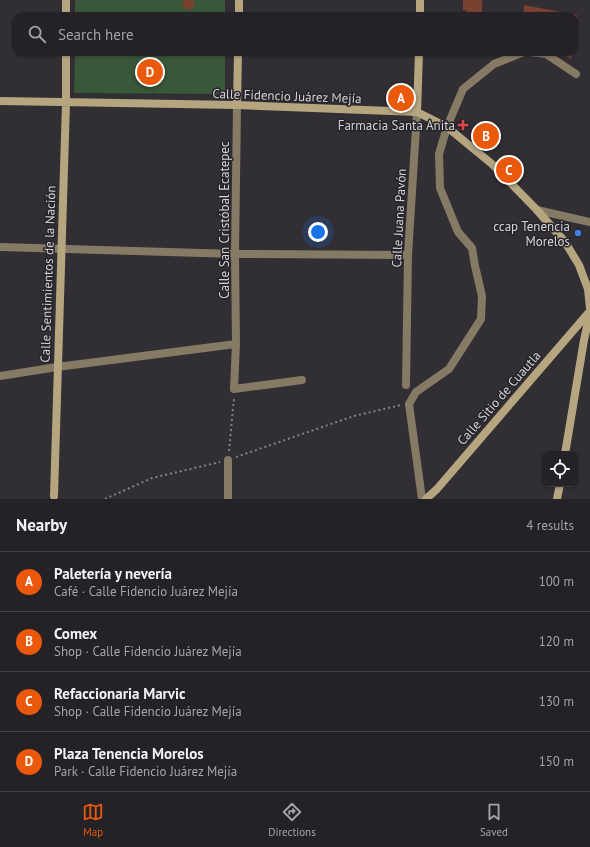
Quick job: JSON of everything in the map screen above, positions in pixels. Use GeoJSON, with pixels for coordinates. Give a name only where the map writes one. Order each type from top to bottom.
{"type":"FeatureCollection","features":[{"type":"Feature","properties":{"kind":"street"},"geometry":{"type":"LineString","coordinates":[[66,0],[66,12]]}},
{"type":"Feature","properties":{"kind":"street"},"geometry":{"type":"LineString","coordinates":[[239,0],[239,12]]}},
{"type":"Feature","properties":{"kind":"street"},"geometry":{"type":"LineString","coordinates":[[420,0],[420,12]]}},
{"type":"Feature","properties":{"kind":"street","name":"Calle Sentimientos de la Nación"},"geometry":{"type":"LineString","coordinates":[[54,496],[66,103],[66,56]]}},
{"type":"Feature","properties":{"kind":"street","name":"Calle San Cristóbal Ecatepec"},"geometry":{"type":"LineString","coordinates":[[234,389],[236,344],[235,254],[238,56]]}},
{"type":"Feature","properties":{"kind":"street","name":"Calle Juana Pavón"},"geometry":{"type":"LineString","coordinates":[[406,385],[408,255],[418,112],[419,56]]}},
{"type":"Feature","properties":{"kind":"street"},"geometry":{"type":"LineString","coordinates":[[422,499],[409,404],[416,392],[449,369],[481,319],[482,296],[472,248],[458,232],[440,188],[439,154],[447,127],[463,89],[494,64],[514,56]]}},
{"type":"Feature","properties":{"kind":"street"},"geometry":{"type":"LineString","coordinates":[[549,56],[576,74]]}},
{"type":"Feature","properties":{"kind":"street","name":"Calle Fidencio Juárez Mejía"},"geometry":{"type":"LineString","coordinates":[[0,101],[237,105],[418,112],[447,127],[492,164],[537,210],[565,242],[579,265],[588,289],[590,308]]}},
{"type":"Feature","properties":{"kind":"street"},"geometry":{"type":"LineString","coordinates":[[537,210],[590,222]]}},
{"type":"Feature","properties":{"kind":"street"},"geometry":{"type":"LineString","coordinates":[[0,247],[235,254],[408,255]]}},
{"type":"Feature","properties":{"kind":"street"},"geometry":{"type":"LineString","coordinates":[[566,451],[587,341],[590,311]]}},
{"type":"Feature","properties":{"kind":"street","name":"Calle Sitio de Cuautla"},"geometry":{"type":"LineString","coordinates":[[426,499],[447,477],[590,311]]}},
{"type":"Feature","properties":{"kind":"street"},"geometry":{"type":"LineString","coordinates":[[0,376],[57,367],[236,344]]}},
{"type":"Feature","properties":{"kind":"street"},"geometry":{"type":"LineString","coordinates":[[234,389],[302,380]]}},
{"type":"Feature","properties":{"kind":"street"},"geometry":{"type":"LineString","coordinates":[[228,460],[228,499]]}},
{"type":"Feature","properties":{"kind":"street"},"geometry":{"type":"LineString","coordinates":[[557,499],[559,487]]}},
{"type":"Feature","properties":{"kind":"path"},"geometry":{"type":"LineString","coordinates":[[228,460],[234,389]]}},
{"type":"Feature","properties":{"kind":"path"},"geometry":{"type":"LineString","coordinates":[[105,499],[152,478],[228,460],[354,416],[409,404]]}},
{"type":"Feature","properties":{"kind":"green space"},"geometry":{"type":"Polygon","coordinates":[[[75,0],[225,0],[225,12],[75,12],[75,0]]]}},
{"type":"Feature","properties":{"kind":"green space"},"geometry":{"type":"Polygon","coordinates":[[[75,56],[225,56],[225,94],[74,93],[75,56]]]}},
{"type":"Feature","properties":{"kind":"building"},"geometry":{"type":"Polygon","coordinates":[[[184,0],[193,0],[195,5],[189,10],[184,8],[182,4],[184,0]]]}},
{"type":"Feature","properties":{"kind":"building"},"geometry":{"type":"Polygon","coordinates":[[[463,0],[483,0],[482,12],[467,12],[463,10],[463,0]]]}},
{"type":"Feature","properties":{"kind":"building"},"geometry":{"type":"Polygon","coordinates":[[[524,5],[561,12],[523,12],[524,5]]]}},
{"type":"Feature","properties":{"kind":"place","name":"Plaza Tenencia Morelos"},"geometry":{"type":"Point","coordinates":[150,72]}},
{"type":"Feature","properties":{"kind":"place","name":"Paletería y nevería"},"geometry":{"type":"Point","coordinates":[401,98]}},
{"type":"Feature","properties":{"kind":"place","name":"Farmacia Santa Anita"},"geometry":{"type":"Point","coordinates":[463,125]}},
{"type":"Feature","properties":{"kind":"place","name":"Comex"},"geometry":{"type":"Point","coordinates":[486,136]}},
{"type":"Feature","properties":{"kind":"place","name":"Refaccionaria Marvic"},"geometry":{"type":"Point","coordinates":[509,170]}},
{"type":"Feature","properties":{"kind":"place","name":"ccap Tenencia Morelos"},"geometry":{"type":"Point","coordinates":[578,233]}}]}
